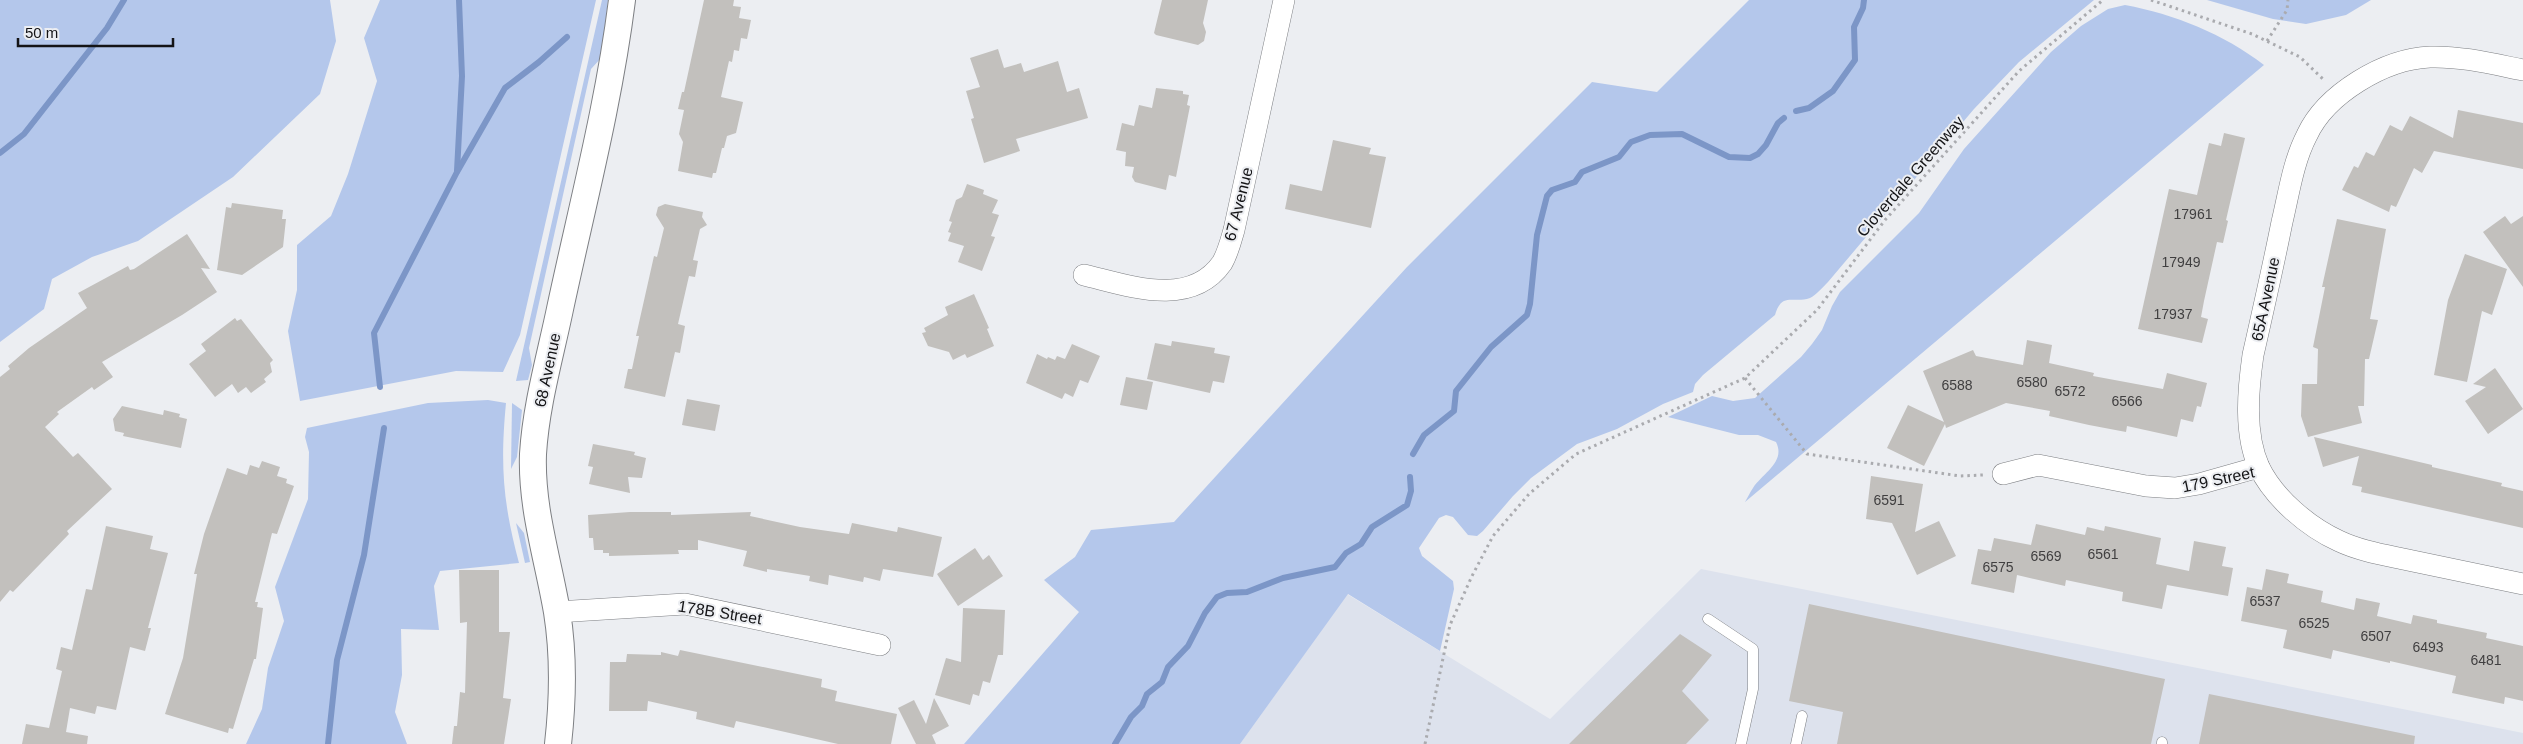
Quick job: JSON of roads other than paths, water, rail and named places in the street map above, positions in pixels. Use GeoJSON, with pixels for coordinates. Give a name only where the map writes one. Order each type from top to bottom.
{"type":"FeatureCollection","features":[{"type":"Feature","properties":{"kind":"street","name":"68 Avenue"},"geometry":{"type":"LineString","coordinates":[[558,744],[563,674],[557,612],[536,512],[533,455],[536,424],[614,66],[622,0]]}},
{"type":"Feature","properties":{"kind":"street","name":"67 Avenue"},"geometry":{"type":"LineString","coordinates":[[1084,275],[1160,291],[1180,290],[1209,276],[1222,262],[1234,230],[1284,0]]}},
{"type":"Feature","properties":{"kind":"street","name":"65A Avenue"},"geometry":{"type":"LineString","coordinates":[[2259,467],[2252,442],[2249,416],[2249,386],[2253,355],[2295,166],[2307,133],[2338,95],[2360,80],[2393,65],[2429,57],[2475,61],[2523,70]]}},
{"type":"Feature","properties":{"kind":"street","name":"179 Street"},"geometry":{"type":"LineString","coordinates":[[2003,474],[2038,465],[2146,486],[2175,488],[2199,484],[2259,467],[2271,486],[2305,520],[2339,542],[2371,552],[2523,584]]}},
{"type":"Feature","properties":{"kind":"street","name":"178B Street"},"geometry":{"type":"LineString","coordinates":[[557,612],[685,604],[880,645]]}},
{"type":"Feature","properties":{"kind":"lane"},"geometry":{"type":"LineString","coordinates":[[1708,619],[1752,649],[1753,689],[1741,744]]}},
{"type":"Feature","properties":{"kind":"lane"},"geometry":{"type":"LineString","coordinates":[[1796,744],[1802,716]]}},
{"type":"Feature","properties":{"kind":"waterway"},"geometry":{"type":"LineString","coordinates":[[0,153],[24,134],[107,28],[124,0]]}},
{"type":"Feature","properties":{"kind":"waterway"},"geometry":{"type":"LineString","coordinates":[[457,171],[462,76],[459,0]]}},
{"type":"Feature","properties":{"kind":"waterway"},"geometry":{"type":"LineString","coordinates":[[1796,111],[1809,108],[1833,91],[1855,60],[1854,27],[1863,8],[1864,0]]}},
{"type":"Feature","properties":{"kind":"waterway"},"geometry":{"type":"LineString","coordinates":[[380,387],[374,333],[457,172],[505,88],[539,62],[567,37]]}},
{"type":"Feature","properties":{"kind":"waterway"},"geometry":{"type":"LineString","coordinates":[[1413,454],[1424,435],[1454,411],[1456,391],[1491,347],[1527,315],[1530,304],[1537,235],[1547,196],[1552,190],[1575,182],[1582,172],[1619,157],[1631,142],[1650,135],[1682,134],[1729,157],[1750,158],[1758,154],[1766,145],[1778,123],[1784,118]]}},
{"type":"Feature","properties":{"kind":"waterway"},"geometry":{"type":"LineString","coordinates":[[328,744],[337,660],[364,555],[384,428]]}},
{"type":"Feature","properties":{"kind":"waterway"},"geometry":{"type":"LineString","coordinates":[[1115,744],[1131,717],[1142,706],[1147,694],[1162,682],[1168,667],[1188,646],[1205,613],[1217,597],[1227,593],[1247,592],[1283,578],[1335,567],[1346,553],[1361,544],[1372,527],[1407,505],[1411,491],[1410,477]]}}]}
